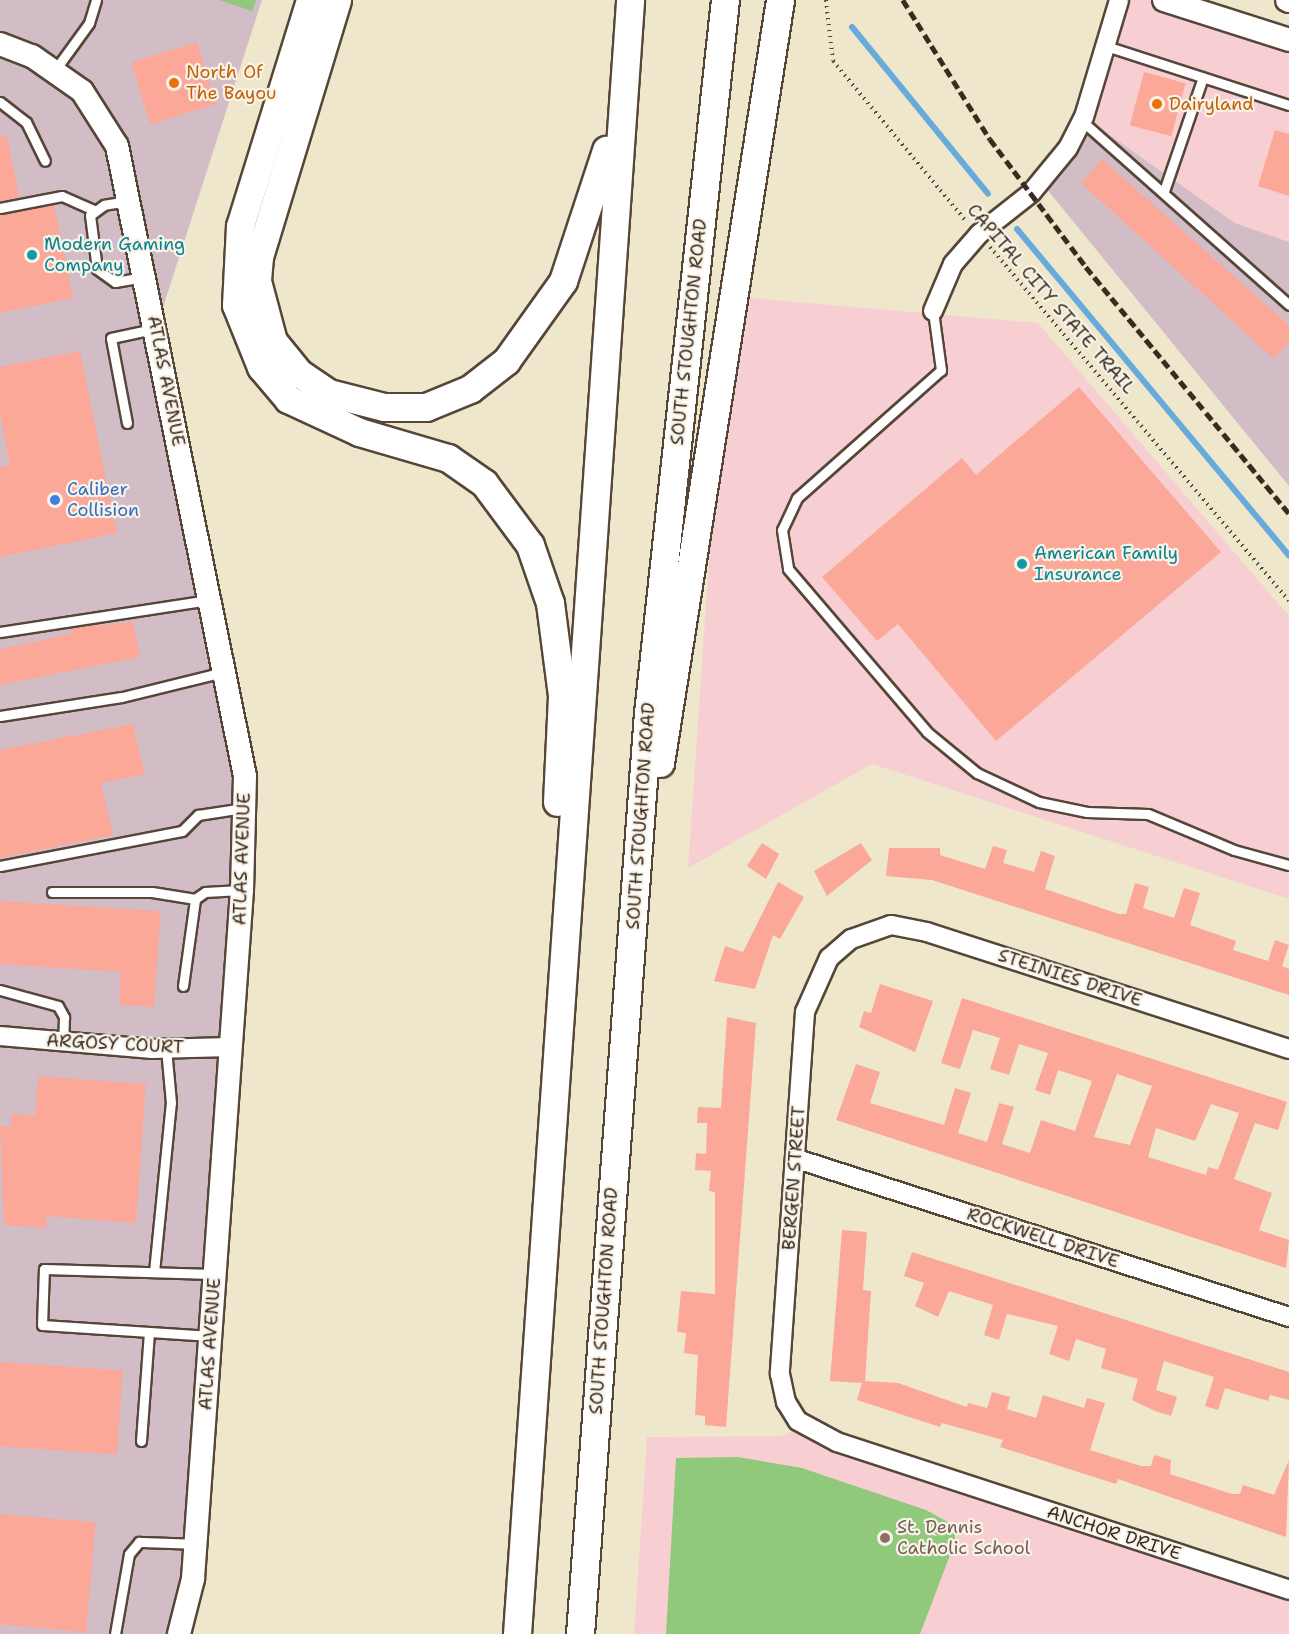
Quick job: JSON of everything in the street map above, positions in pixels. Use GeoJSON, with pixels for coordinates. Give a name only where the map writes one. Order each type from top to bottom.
{"type":"FeatureCollection","features":[{"type":"Feature","properties":{"kind":"main road"},"geometry":{"type":"LineString","coordinates":[[310,0],[240,226],[233,282],[246,335],[261,368],[288,399],[359,432],[437,454],[484,483],[530,544],[550,603],[562,696],[535,1366]]}},
{"type":"Feature","properties":{"kind":"main road"},"geometry":{"type":"LineString","coordinates":[[337,0],[259,257],[257,281],[273,341],[307,379],[354,403],[410,408],[448,400],[506,361],[541,318],[563,281],[599,183],[627,49]]}},
{"type":"Feature","properties":{"kind":"main road"},"geometry":{"type":"LineString","coordinates":[[517,1634],[630,0]]}},
{"type":"Feature","properties":{"kind":"main road","name":"SOUTH STOUGHTON ROAD"},"geometry":{"type":"LineString","coordinates":[[580,1634],[648,713],[725,0]]}},
{"type":"Feature","properties":{"kind":"main road"},"geometry":{"type":"LineString","coordinates":[[630,957],[780,0]]}},
{"type":"Feature","properties":{"kind":"street"},"geometry":{"type":"LineString","coordinates":[[933,311],[943,276],[979,234],[1048,176],[1082,120],[1119,0]]}},
{"type":"Feature","properties":{"kind":"street"},"geometry":{"type":"LineString","coordinates":[[1164,0],[1289,40]]}},
{"type":"Feature","properties":{"kind":"street","name":"ATLAS AVENUE"},"geometry":{"type":"LineString","coordinates":[[0,44],[55,70],[82,91],[109,127],[129,201],[156,329],[224,672],[247,807],[196,1544],[179,1634]]}},
{"type":"Feature","properties":{"kind":"street","name":"STEINIES DRIVE"},"geometry":{"type":"LineString","coordinates":[[851,939],[891,925],[927,932],[1289,1049]]}},
{"type":"Feature","properties":{"kind":"street","name":"BERGEN STREET"},"geometry":{"type":"LineString","coordinates":[[805,1425],[786,1402],[780,1374],[797,1159],[805,1012],[829,958],[851,939]]}},
{"type":"Feature","properties":{"kind":"street","name":"ARGOSY COURT"},"geometry":{"type":"LineString","coordinates":[[0,1036],[166,1048],[231,1047]]}},
{"type":"Feature","properties":{"kind":"street","name":"ROCKWELL DRIVE"},"geometry":{"type":"LineString","coordinates":[[797,1159],[1289,1317]]}},
{"type":"Feature","properties":{"kind":"street","name":"ANCHOR DRIVE"},"geometry":{"type":"LineString","coordinates":[[805,1425],[837,1442],[1289,1590]]}},
{"type":"Feature","properties":{"kind":"lane"},"geometry":{"type":"LineString","coordinates":[[55,70],[89,23],[96,0]]}},
{"type":"Feature","properties":{"kind":"lane"},"geometry":{"type":"LineString","coordinates":[[1106,46],[1289,105]]}},
{"type":"Feature","properties":{"kind":"lane"},"geometry":{"type":"LineString","coordinates":[[1164,190],[1203,77]]}},
{"type":"Feature","properties":{"kind":"lane"},"geometry":{"type":"LineString","coordinates":[[0,102],[26,122],[45,161]]}},
{"type":"Feature","properties":{"kind":"lane"},"geometry":{"type":"LineString","coordinates":[[1082,120],[1164,190],[1289,305]]}},
{"type":"Feature","properties":{"kind":"lane"},"geometry":{"type":"LineString","coordinates":[[0,208],[62,196],[94,210],[129,201]]}},
{"type":"Feature","properties":{"kind":"lane"},"geometry":{"type":"LineString","coordinates":[[94,210],[88,222],[103,277],[115,282],[144,277]]}},
{"type":"Feature","properties":{"kind":"lane"},"geometry":{"type":"LineString","coordinates":[[933,311],[941,370],[797,498],[782,530],[788,569],[927,732],[977,773],[1040,802],[1087,812],[1148,814],[1234,850],[1289,865]]}},
{"type":"Feature","properties":{"kind":"lane"},"geometry":{"type":"LineString","coordinates":[[127,423],[111,338],[156,329]]}},
{"type":"Feature","properties":{"kind":"lane"},"geometry":{"type":"LineString","coordinates":[[0,632],[210,600]]}},
{"type":"Feature","properties":{"kind":"lane"},"geometry":{"type":"LineString","coordinates":[[0,716],[122,697],[224,672]]}},
{"type":"Feature","properties":{"kind":"lane"},"geometry":{"type":"LineString","coordinates":[[0,866],[182,831],[198,815],[247,807]]}},
{"type":"Feature","properties":{"kind":"lane"},"geometry":{"type":"LineString","coordinates":[[52,892],[152,892],[195,899],[205,892],[242,890]]}},
{"type":"Feature","properties":{"kind":"lane"},"geometry":{"type":"LineString","coordinates":[[183,986],[195,899]]}},
{"type":"Feature","properties":{"kind":"lane"},"geometry":{"type":"LineString","coordinates":[[0,990],[58,1006],[64,1017],[63,1042]]}},
{"type":"Feature","properties":{"kind":"lane"},"geometry":{"type":"LineString","coordinates":[[154,1272],[171,1103],[166,1048]]}},
{"type":"Feature","properties":{"kind":"lane"},"geometry":{"type":"LineString","coordinates":[[211,1336],[42,1325],[44,1269],[215,1274]]}},
{"type":"Feature","properties":{"kind":"lane"},"geometry":{"type":"LineString","coordinates":[[141,1441],[149,1332]]}},
{"type":"Feature","properties":{"kind":"lane"},"geometry":{"type":"LineString","coordinates":[[115,1634],[129,1554],[139,1542],[196,1544]]}},
{"type":"Feature","properties":{"kind":"path","name":"CAPITAL CITY STATE TRAIL"},"geometry":{"type":"LineString","coordinates":[[826,0],[833,61],[1289,602]]}},
{"type":"Feature","properties":{"kind":"shaded area"},"geometry":{"type":"Polygon","coordinates":[[[0,0],[262,0],[156,329],[245,776],[179,1634],[0,1634],[0,0]]]}},
{"type":"Feature","properties":{"kind":"shaded area"},"geometry":{"type":"Polygon","coordinates":[[[1119,0],[1164,0],[1289,40],[1289,242],[1235,223],[1084,117],[1119,0]]]}},
{"type":"Feature","properties":{"kind":"shaded area"},"geometry":{"type":"Polygon","coordinates":[[[1084,117],[1235,223],[1289,242],[1289,486],[1041,182],[1084,117]]]}},
{"type":"Feature","properties":{"kind":"shaded area"},"geometry":{"type":"Polygon","coordinates":[[[727,296],[1038,323],[1289,616],[1289,899],[872,764],[688,868],[727,296]]]}},
{"type":"Feature","properties":{"kind":"shaded area","name":"St. Dennis Catholic School"},"geometry":{"type":"Polygon","coordinates":[[[805,1425],[1289,1590],[1289,1634],[634,1634],[647,1437],[782,1436],[805,1425]]]}},
{"type":"Feature","properties":{"kind":"green space"},"geometry":{"type":"Polygon","coordinates":[[[219,0],[256,0],[252,11],[219,0]]]}},
{"type":"Feature","properties":{"kind":"green space"},"geometry":{"type":"Polygon","coordinates":[[[738,1457],[802,1468],[926,1510],[955,1526],[955,1542],[920,1634],[666,1634],[676,1458],[738,1457]]]}},
{"type":"Feature","properties":{"kind":"building","name":"North Of The Bayou"},"geometry":{"type":"Polygon","coordinates":[[[197,42],[216,104],[150,124],[131,62],[197,42]]]}},
{"type":"Feature","properties":{"kind":"building","name":"Dairyland"},"geometry":{"type":"Polygon","coordinates":[[[1144,72],[1186,83],[1171,136],[1130,125],[1144,72]]]}},
{"type":"Feature","properties":{"kind":"building"},"geometry":{"type":"Polygon","coordinates":[[[1275,130],[1289,134],[1289,196],[1258,186],[1275,130]]]}},
{"type":"Feature","properties":{"kind":"building"},"geometry":{"type":"Polygon","coordinates":[[[7,136],[19,197],[0,201],[0,137],[7,136]]]}},
{"type":"Feature","properties":{"kind":"building"},"geometry":{"type":"Polygon","coordinates":[[[1102,159],[1289,325],[1289,342],[1274,359],[1081,183],[1102,159]]]}},
{"type":"Feature","properties":{"kind":"building","name":"Modern Gaming Company"},"geometry":{"type":"Polygon","coordinates":[[[54,204],[73,298],[0,313],[0,215],[54,204]]]}},
{"type":"Feature","properties":{"kind":"building"},"geometry":{"type":"Polygon","coordinates":[[[80,351],[117,533],[0,557],[0,467],[10,465],[0,414],[0,367],[80,351]]]}},
{"type":"Feature","properties":{"kind":"building","name":"American Family Insurance"},"geometry":{"type":"Polygon","coordinates":[[[1079,387],[1221,552],[996,741],[898,624],[877,641],[822,577],[962,458],[976,475],[1079,387]]]}},
{"type":"Feature","properties":{"kind":"building"},"geometry":{"type":"Polygon","coordinates":[[[133,622],[140,657],[0,685],[0,649],[72,634],[71,628],[133,622]]]}},
{"type":"Feature","properties":{"kind":"building"},"geometry":{"type":"Polygon","coordinates":[[[133,724],[145,774],[101,783],[113,835],[0,858],[0,750],[133,724]]]}},
{"type":"Feature","properties":{"kind":"building"},"geometry":{"type":"Polygon","coordinates":[[[762,843],[779,854],[766,879],[747,866],[762,843]]]}},
{"type":"Feature","properties":{"kind":"building"},"geometry":{"type":"Polygon","coordinates":[[[861,843],[872,860],[827,896],[814,871],[861,843]]]}},
{"type":"Feature","properties":{"kind":"building"},"geometry":{"type":"Polygon","coordinates":[[[993,846],[1007,850],[1003,863],[1034,872],[1041,851],[1055,856],[1045,889],[1119,914],[1126,914],[1135,883],[1149,887],[1143,908],[1174,918],[1184,888],[1200,893],[1190,925],[1236,941],[1233,950],[1268,961],[1275,940],[1289,945],[1282,966],[1289,969],[1289,995],[932,880],[886,876],[889,848],[940,848],[940,855],[985,869],[993,846]]]}},
{"type":"Feature","properties":{"kind":"building"},"geometry":{"type":"Polygon","coordinates":[[[778,882],[804,897],[780,939],[773,935],[755,989],[714,981],[725,946],[743,952],[778,882]]]}},
{"type":"Feature","properties":{"kind":"building"},"geometry":{"type":"Polygon","coordinates":[[[0,901],[161,911],[154,1007],[119,1005],[121,972],[0,964],[0,901]]]}},
{"type":"Feature","properties":{"kind":"building"},"geometry":{"type":"Polygon","coordinates":[[[880,984],[933,1001],[915,1052],[859,1027],[864,1011],[871,1013],[880,984]]]}},
{"type":"Feature","properties":{"kind":"building"},"geometry":{"type":"Polygon","coordinates":[[[962,998],[1287,1102],[1278,1130],[1255,1123],[1234,1179],[1272,1193],[1259,1230],[1289,1240],[1286,1268],[836,1120],[856,1064],[880,1072],[870,1103],[944,1125],[955,1088],[971,1093],[958,1133],[987,1142],[999,1103],[1014,1107],[1002,1144],[1030,1153],[1041,1120],[1075,1131],[1092,1081],[1058,1070],[1050,1095],[1035,1090],[1048,1053],[1019,1044],[1009,1075],[990,1069],[1000,1038],[973,1030],[960,1069],[941,1063],[962,998]],[[1117,1074],[1094,1137],[1130,1145],[1152,1086],[1117,1074]],[[1211,1104],[1195,1141],[1156,1128],[1148,1157],[1206,1175],[1208,1167],[1218,1170],[1239,1113],[1211,1104]]]}},
{"type":"Feature","properties":{"kind":"building"},"geometry":{"type":"Polygon","coordinates":[[[727,1017],[756,1023],[726,1427],[705,1425],[705,1416],[695,1415],[698,1355],[684,1353],[686,1333],[677,1332],[681,1291],[715,1294],[715,1192],[709,1191],[711,1171],[695,1170],[696,1153],[706,1154],[707,1123],[697,1123],[698,1107],[721,1108],[727,1017]]]}},
{"type":"Feature","properties":{"kind":"building"},"geometry":{"type":"Polygon","coordinates":[[[38,1076],[146,1084],[136,1223],[47,1216],[46,1228],[4,1225],[0,1126],[11,1127],[12,1114],[35,1116],[38,1076]]]}},
{"type":"Feature","properties":{"kind":"building"},"geometry":{"type":"Polygon","coordinates":[[[842,1230],[867,1232],[863,1290],[871,1291],[865,1381],[898,1383],[967,1407],[968,1403],[987,1408],[992,1392],[1010,1397],[1007,1409],[1036,1418],[1043,1395],[1084,1408],[1087,1398],[1105,1403],[1090,1450],[1141,1466],[1151,1466],[1154,1455],[1171,1460],[1170,1474],[1232,1494],[1240,1494],[1243,1485],[1274,1495],[1289,1460],[1286,1537],[1118,1479],[1116,1484],[1000,1447],[1003,1440],[942,1423],[940,1427],[857,1400],[862,1383],[830,1381],[842,1230]]]}},
{"type":"Feature","properties":{"kind":"building"},"geometry":{"type":"Polygon","coordinates":[[[912,1252],[1289,1372],[1289,1400],[1270,1395],[1268,1401],[1225,1388],[1218,1410],[1205,1406],[1214,1377],[1164,1361],[1156,1390],[1177,1397],[1171,1416],[1155,1411],[1132,1400],[1138,1379],[1101,1368],[1106,1349],[1076,1339],[1069,1361],[1049,1354],[1058,1326],[1007,1314],[999,1340],[984,1335],[993,1305],[949,1291],[938,1317],[915,1306],[924,1283],[904,1276],[912,1252]]]}},
{"type":"Feature","properties":{"kind":"building"},"geometry":{"type":"Polygon","coordinates":[[[0,1362],[123,1371],[117,1454],[0,1446],[0,1362]]]}},
{"type":"Feature","properties":{"kind":"building"},"geometry":{"type":"Polygon","coordinates":[[[0,1514],[96,1522],[86,1632],[0,1624],[0,1514]]]}},
{"type":"Feature","properties":{"kind":"waterway"},"geometry":{"type":"LineString","coordinates":[[852,27],[988,194]]}},
{"type":"Feature","properties":{"kind":"waterway"},"geometry":{"type":"LineString","coordinates":[[1017,229],[1289,555]]}},
{"type":"Feature","properties":{"kind":"railway"},"geometry":{"type":"LineString","coordinates":[[903,0],[990,139],[1086,267],[1289,513]]}},
{"type":"Feature","properties":{"kind":"place","name":"North Of The Bayou"},"geometry":{"type":"Point","coordinates":[174,83]}},
{"type":"Feature","properties":{"kind":"place","name":"Dairyland"},"geometry":{"type":"Point","coordinates":[1157,104]}},
{"type":"Feature","properties":{"kind":"place","name":"Modern Gaming Company"},"geometry":{"type":"Point","coordinates":[32,255]}},
{"type":"Feature","properties":{"kind":"place","name":"Caliber Collision"},"geometry":{"type":"Point","coordinates":[55,500]}},
{"type":"Feature","properties":{"kind":"place","name":"American Family Insurance"},"geometry":{"type":"Point","coordinates":[1022,564]}},
{"type":"Feature","properties":{"kind":"place","name":"St. Dennis Catholic School"},"geometry":{"type":"Point","coordinates":[885,1538]}}]}
